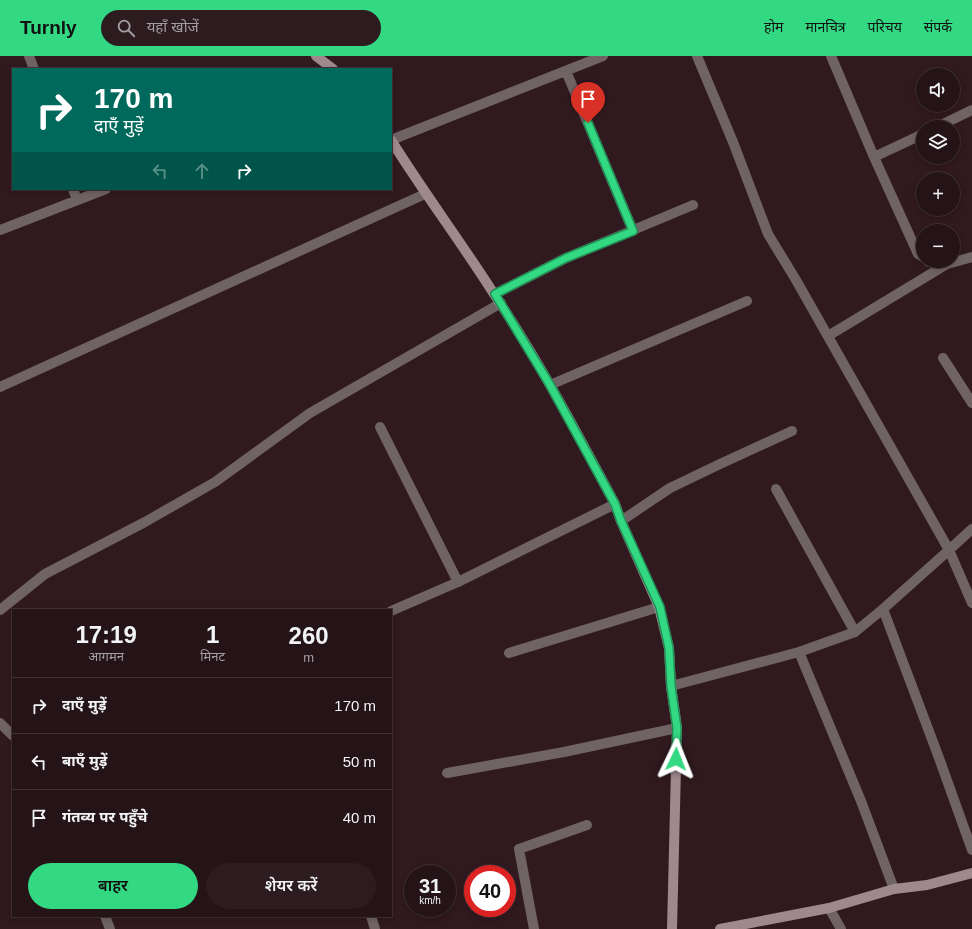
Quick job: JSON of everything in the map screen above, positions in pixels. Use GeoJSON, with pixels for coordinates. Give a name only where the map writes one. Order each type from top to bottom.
{"type":"FeatureCollection","features":[{"type":"Feature","properties":{"kind":"street"},"geometry":{"type":"LineString","coordinates":[[29,56],[34,68]]}},
{"type":"Feature","properties":{"kind":"street"},"geometry":{"type":"LineString","coordinates":[[316,56],[332,68]]}},
{"type":"Feature","properties":{"kind":"street"},"geometry":{"type":"LineString","coordinates":[[392,140],[603,56]]}},
{"type":"Feature","properties":{"kind":"street"},"geometry":{"type":"LineString","coordinates":[[697,56],[733,142],[768,234],[796,280],[949,550],[972,603]]}},
{"type":"Feature","properties":{"kind":"street"},"geometry":{"type":"LineString","coordinates":[[831,56],[874,157],[916,250]]}},
{"type":"Feature","properties":{"kind":"street"},"geometry":{"type":"LineString","coordinates":[[566,71],[633,231]]}},
{"type":"Feature","properties":{"kind":"street"},"geometry":{"type":"LineString","coordinates":[[951,120],[972,110]]}},
{"type":"Feature","properties":{"kind":"street"},"geometry":{"type":"LineString","coordinates":[[874,157],[916,137]]}},
{"type":"Feature","properties":{"kind":"street"},"geometry":{"type":"LineString","coordinates":[[392,142],[425,194],[495,294],[550,385],[615,504],[621,521],[660,607],[669,648],[671,686],[677,728],[672,929]]}},
{"type":"Feature","properties":{"kind":"street"},"geometry":{"type":"LineString","coordinates":[[73,190],[77,200]]}},
{"type":"Feature","properties":{"kind":"street"},"geometry":{"type":"LineString","coordinates":[[0,230],[103,190]]}},
{"type":"Feature","properties":{"kind":"street"},"geometry":{"type":"LineString","coordinates":[[0,388],[425,194]]}},
{"type":"Feature","properties":{"kind":"street"},"geometry":{"type":"LineString","coordinates":[[495,294],[566,258],[693,205]]}},
{"type":"Feature","properties":{"kind":"street"},"geometry":{"type":"LineString","coordinates":[[960,260],[972,257]]}},
{"type":"Feature","properties":{"kind":"street"},"geometry":{"type":"LineString","coordinates":[[828,336],[940,268]]}},
{"type":"Feature","properties":{"kind":"street"},"geometry":{"type":"LineString","coordinates":[[550,385],[747,301]]}},
{"type":"Feature","properties":{"kind":"street"},"geometry":{"type":"LineString","coordinates":[[0,610],[45,574],[145,522],[215,482],[310,413],[501,304]]}},
{"type":"Feature","properties":{"kind":"street"},"geometry":{"type":"LineString","coordinates":[[943,358],[972,403]]}},
{"type":"Feature","properties":{"kind":"street"},"geometry":{"type":"LineString","coordinates":[[380,428],[458,582]]}},
{"type":"Feature","properties":{"kind":"street"},"geometry":{"type":"LineString","coordinates":[[621,521],[670,488],[792,431]]}},
{"type":"Feature","properties":{"kind":"street"},"geometry":{"type":"LineString","coordinates":[[776,489],[855,632]]}},
{"type":"Feature","properties":{"kind":"street"},"geometry":{"type":"LineString","coordinates":[[392,611],[458,582],[615,504]]}},
{"type":"Feature","properties":{"kind":"street"},"geometry":{"type":"LineString","coordinates":[[671,686],[799,652],[855,632],[883,609],[972,529]]}},
{"type":"Feature","properties":{"kind":"street"},"geometry":{"type":"LineString","coordinates":[[509,653],[660,607]]}},
{"type":"Feature","properties":{"kind":"street"},"geometry":{"type":"LineString","coordinates":[[883,609],[972,850]]}},
{"type":"Feature","properties":{"kind":"street"},"geometry":{"type":"LineString","coordinates":[[799,652],[861,801],[894,889]]}},
{"type":"Feature","properties":{"kind":"street"},"geometry":{"type":"LineString","coordinates":[[0,723],[12,735]]}},
{"type":"Feature","properties":{"kind":"street"},"geometry":{"type":"LineString","coordinates":[[447,773],[564,752],[677,728]]}},
{"type":"Feature","properties":{"kind":"street"},"geometry":{"type":"LineString","coordinates":[[534,929],[519,849],[587,825]]}},
{"type":"Feature","properties":{"kind":"street"},"geometry":{"type":"LineString","coordinates":[[720,929],[829,908],[894,889],[927,885],[972,873]]}},
{"type":"Feature","properties":{"kind":"street"},"geometry":{"type":"LineString","coordinates":[[829,908],[841,929]]}},
{"type":"Feature","properties":{"kind":"street"},"geometry":{"type":"LineString","coordinates":[[105,917],[110,929]]}},
{"type":"Feature","properties":{"kind":"street"},"geometry":{"type":"LineString","coordinates":[[371,917],[375,929]]}},
{"type":"Feature","properties":{"kind":"route"},"geometry":{"type":"LineString","coordinates":[[588,123],[633,231],[566,258],[495,294],[550,385],[615,504],[621,521],[660,607],[669,648],[671,686],[677,728],[676,759]]}}]}
